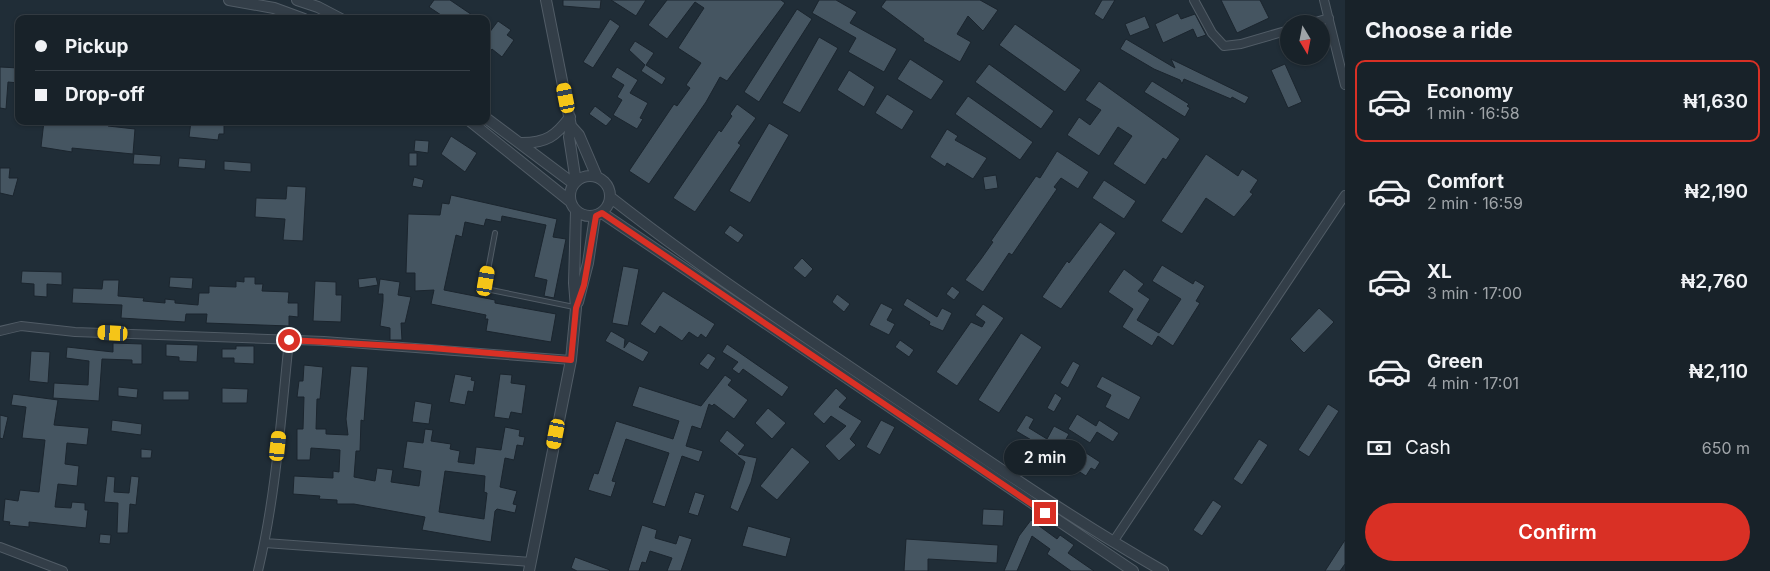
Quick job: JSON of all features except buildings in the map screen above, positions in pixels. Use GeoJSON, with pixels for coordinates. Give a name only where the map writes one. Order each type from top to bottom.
{"type":"FeatureCollection","features":[{"type":"Feature","properties":{"kind":"street"},"geometry":{"type":"LineString","coordinates":[[229,0],[274,8],[293,15]]}},
{"type":"Feature","properties":{"kind":"street"},"geometry":{"type":"LineString","coordinates":[[297,0],[318,7],[333,15]]}},
{"type":"Feature","properties":{"kind":"street"},"geometry":{"type":"LineString","coordinates":[[265,543],[530,567],[571,360],[576,308],[574,283],[574,207],[570,196],[575,183],[570,137],[571,121],[546,0]]}},
{"type":"Feature","properties":{"kind":"street"},"geometry":{"type":"LineString","coordinates":[[1194,0],[1212,33],[1224,46],[1241,44],[1280,33]]}},
{"type":"Feature","properties":{"kind":"street"},"geometry":{"type":"LineString","coordinates":[[1324,0],[1328,15]]}},
{"type":"Feature","properties":{"kind":"street"},"geometry":{"type":"LineString","coordinates":[[1330,22],[1345,85]]}},
{"type":"Feature","properties":{"kind":"street"},"geometry":{"type":"LineString","coordinates":[[490,121],[575,183]]}},
{"type":"Feature","properties":{"kind":"street"},"geometry":{"type":"LineString","coordinates":[[522,143],[536,143],[552,138],[571,121]]}},
{"type":"Feature","properties":{"kind":"street"},"geometry":{"type":"LineString","coordinates":[[475,125],[574,207],[587,216],[598,214],[608,206],[610,197],[607,185],[597,177],[571,121]]}},
{"type":"Feature","properties":{"kind":"street"},"geometry":{"type":"LineString","coordinates":[[575,183],[586,177],[597,177]]}},
{"type":"Feature","properties":{"kind":"street"},"geometry":{"type":"LineString","coordinates":[[1113,542],[1345,195]]}},
{"type":"Feature","properties":{"kind":"street"},"geometry":{"type":"LineString","coordinates":[[610,197],[694,261],[1113,542],[1163,571]]}},
{"type":"Feature","properties":{"kind":"street"},"geometry":{"type":"LineString","coordinates":[[576,308],[584,285],[598,214]]}},
{"type":"Feature","properties":{"kind":"street"},"geometry":{"type":"LineString","coordinates":[[598,214],[1133,571]]}},
{"type":"Feature","properties":{"kind":"street"},"geometry":{"type":"LineString","coordinates":[[0,331],[21,326],[84,332],[289,340],[423,348],[571,360]]}},
{"type":"Feature","properties":{"kind":"street"},"geometry":{"type":"LineString","coordinates":[[258,571],[265,543],[278,446],[289,340]]}},
{"type":"Feature","properties":{"kind":"street"},"geometry":{"type":"LineString","coordinates":[[0,547],[63,571]]}},
{"type":"Feature","properties":{"kind":"lane"},"geometry":{"type":"LineString","coordinates":[[495,233],[486,281],[492,290],[576,308]]}},
{"type":"Feature","properties":{"kind":"route"},"geometry":{"type":"LineString","coordinates":[[289,340],[432,348],[571,360],[576,308],[584,285],[596,216],[602,213],[1045,513]]}}]}
